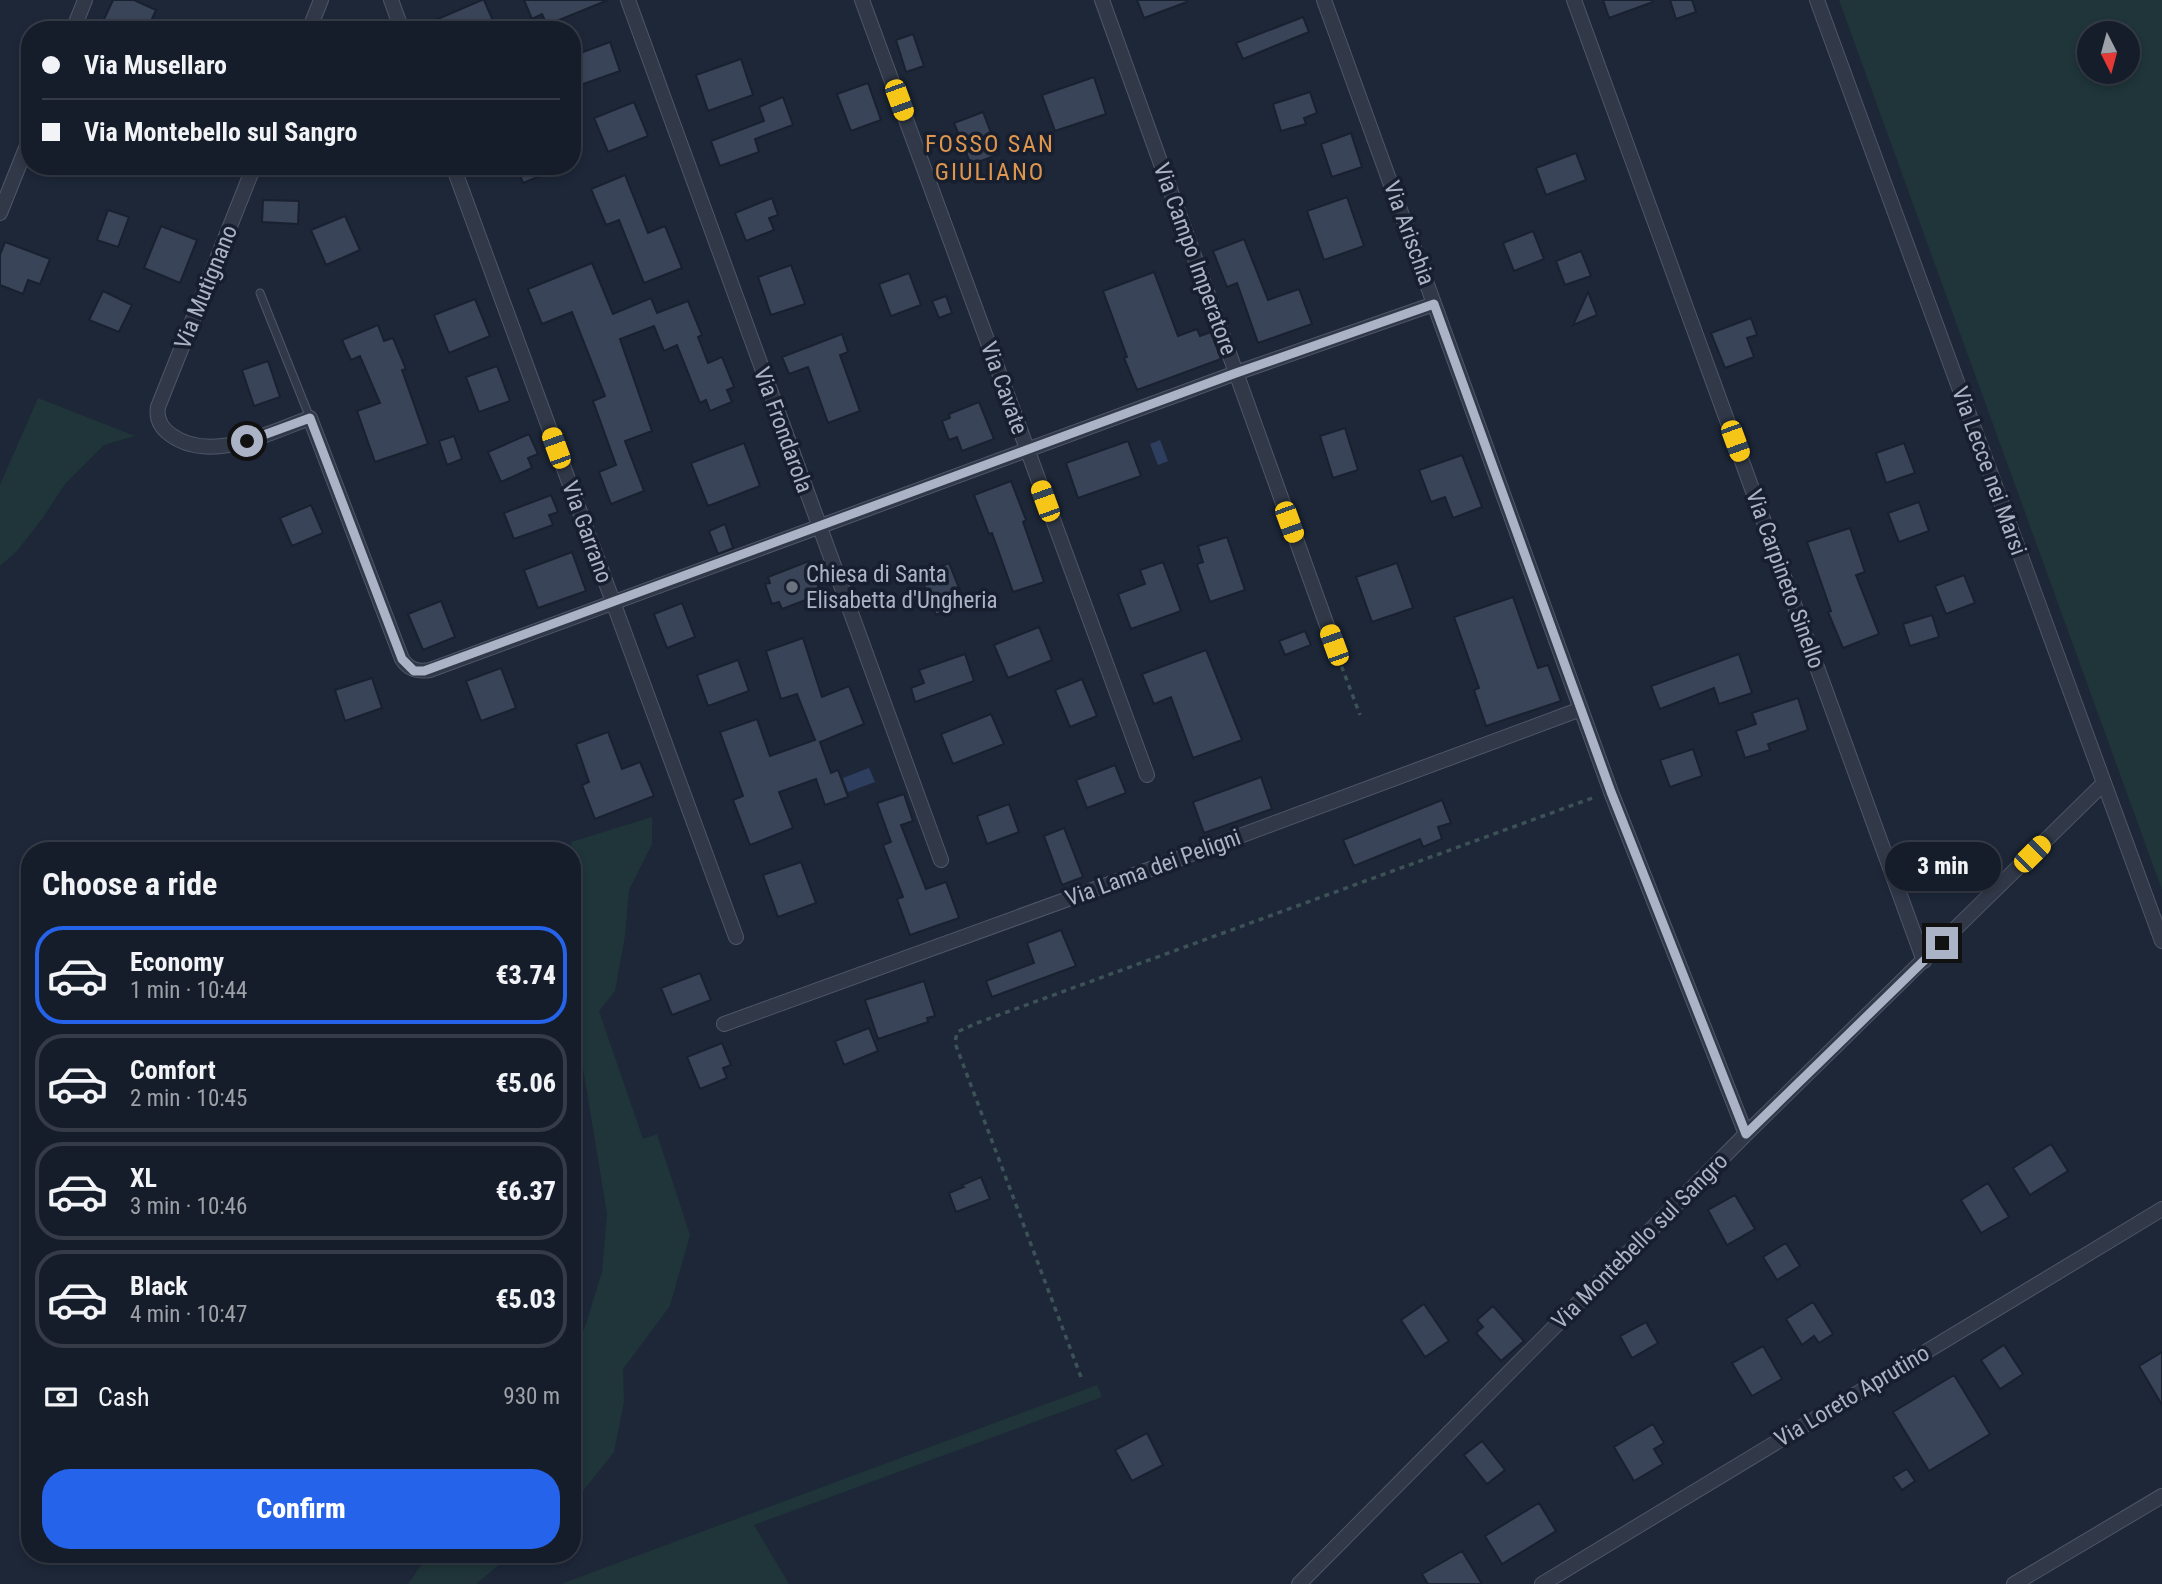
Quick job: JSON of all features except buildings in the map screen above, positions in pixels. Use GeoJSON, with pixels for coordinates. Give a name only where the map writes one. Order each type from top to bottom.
{"type":"FeatureCollection","features":[{"type":"Feature","properties":{"kind":"street"},"geometry":{"type":"LineString","coordinates":[[77,21],[85,0]]}},
{"type":"Feature","properties":{"kind":"street"},"geometry":{"type":"LineString","coordinates":[[313,21],[321,0]]}},
{"type":"Feature","properties":{"kind":"street"},"geometry":{"type":"LineString","coordinates":[[391,0],[399,21]]}},
{"type":"Feature","properties":{"kind":"street","name":"Via Frondarola"},"geometry":{"type":"LineString","coordinates":[[628,0],[941,860]]}},
{"type":"Feature","properties":{"kind":"street","name":"Via Cavate"},"geometry":{"type":"LineString","coordinates":[[862,0],[1147,775]]}},
{"type":"Feature","properties":{"kind":"street","name":"Via Campo Imperatore"},"geometry":{"type":"LineString","coordinates":[[1102,0],[1334,645]]}},
{"type":"Feature","properties":{"kind":"street","name":"Via Arischia"},"geometry":{"type":"LineString","coordinates":[[1324,0],[1611,792],[1746,1134]]}},
{"type":"Feature","properties":{"kind":"street","name":"Via Carpineto Sinello"},"geometry":{"type":"LineString","coordinates":[[1574,0],[1924,961]]}},
{"type":"Feature","properties":{"kind":"street","name":"Via Lecce nei Marsi"},"geometry":{"type":"LineString","coordinates":[[1816,0],[2162,941]]}},
{"type":"Feature","properties":{"kind":"street"},"geometry":{"type":"LineString","coordinates":[[0,213],[21,160]]}},
{"type":"Feature","properties":{"kind":"street","name":"Via Mutignano"},"geometry":{"type":"LineString","coordinates":[[250,175],[158,407],[159,422],[181,440],[206,446],[247,441],[310,418]]}},
{"type":"Feature","properties":{"kind":"street","name":"Via Garrano"},"geometry":{"type":"LineString","coordinates":[[456,175],[736,937]]}},
{"type":"Feature","properties":{"kind":"street"},"geometry":{"type":"LineString","coordinates":[[310,418],[402,659],[414,671],[429,670],[1236,373],[1434,304]]}},
{"type":"Feature","properties":{"kind":"street","name":"Via Lama dei Peligni"},"geometry":{"type":"LineString","coordinates":[[724,1024],[1581,709]]}},
{"type":"Feature","properties":{"kind":"street","name":"Via Montebello sul Sangro"},"geometry":{"type":"LineString","coordinates":[[1298,1584],[1746,1134],[2104,783]]}},
{"type":"Feature","properties":{"kind":"street","name":"Via Loreto Aprutino"},"geometry":{"type":"LineString","coordinates":[[1542,1584],[2162,1209]]}},
{"type":"Feature","properties":{"kind":"street"},"geometry":{"type":"LineString","coordinates":[[2014,1584],[2162,1496]]}},
{"type":"Feature","properties":{"kind":"lane"},"geometry":{"type":"LineString","coordinates":[[261,293],[310,418]]}},
{"type":"Feature","properties":{"kind":"path"},"geometry":{"type":"LineString","coordinates":[[1334,645],[1360,715]]}},
{"type":"Feature","properties":{"kind":"path"},"geometry":{"type":"LineString","coordinates":[[1081,1377],[955,1043],[957,1032],[1611,792]]}},
{"type":"Feature","properties":{"kind":"green space"},"geometry":{"type":"Polygon","coordinates":[[[1839,0],[2162,0],[2162,890],[1839,0]]]}},
{"type":"Feature","properties":{"kind":"green space"},"geometry":{"type":"Polygon","coordinates":[[[38,398],[135,436],[104,445],[65,484],[17,551],[0,566],[0,485],[38,398]]]}},
{"type":"Feature","properties":{"kind":"green space"},"geometry":{"type":"Polygon","coordinates":[[[652,817],[652,844],[629,890],[625,936],[615,991],[599,1011],[643,1139],[657,1134],[690,1235],[670,1306],[623,1369],[624,1402],[614,1452],[581,1493],[581,1335],[602,1272],[607,1214],[581,1056],[581,842],[571,842],[652,817]]]}},
{"type":"Feature","properties":{"kind":"green space"},"geometry":{"type":"Polygon","coordinates":[[[1097,1385],[1102,1397],[754,1525],[789,1584],[561,1584],[1097,1385]]]}},
{"type":"Feature","properties":{"kind":"green space"},"geometry":{"type":"Polygon","coordinates":[[[423,1563],[501,1563],[476,1584],[408,1584],[423,1563]]]}},
{"type":"Feature","properties":{"kind":"water"},"geometry":{"type":"Polygon","coordinates":[[[1160,440],[1168,461],[1158,465],[1150,444],[1160,440]]]}},
{"type":"Feature","properties":{"kind":"water"},"geometry":{"type":"Polygon","coordinates":[[[869,768],[875,782],[848,792],[843,778],[869,768]]]}},
{"type":"Feature","properties":{"kind":"place","name":"Chiesa di Santa Elisabetta d'Ungheria"},"geometry":{"type":"Point","coordinates":[792,587]}},
{"type":"Feature","properties":{"kind":"district","name":"FOSSO SAN GIULIANO"},"geometry":{"type":"Point","coordinates":[990,158]}},
{"type":"Feature","properties":{"kind":"route"},"geometry":{"type":"LineString","coordinates":[[247,441],[310,418],[402,659],[414,671],[424,671],[1236,373],[1434,304],[1611,792],[1746,1134],[1942,943]]}}]}
